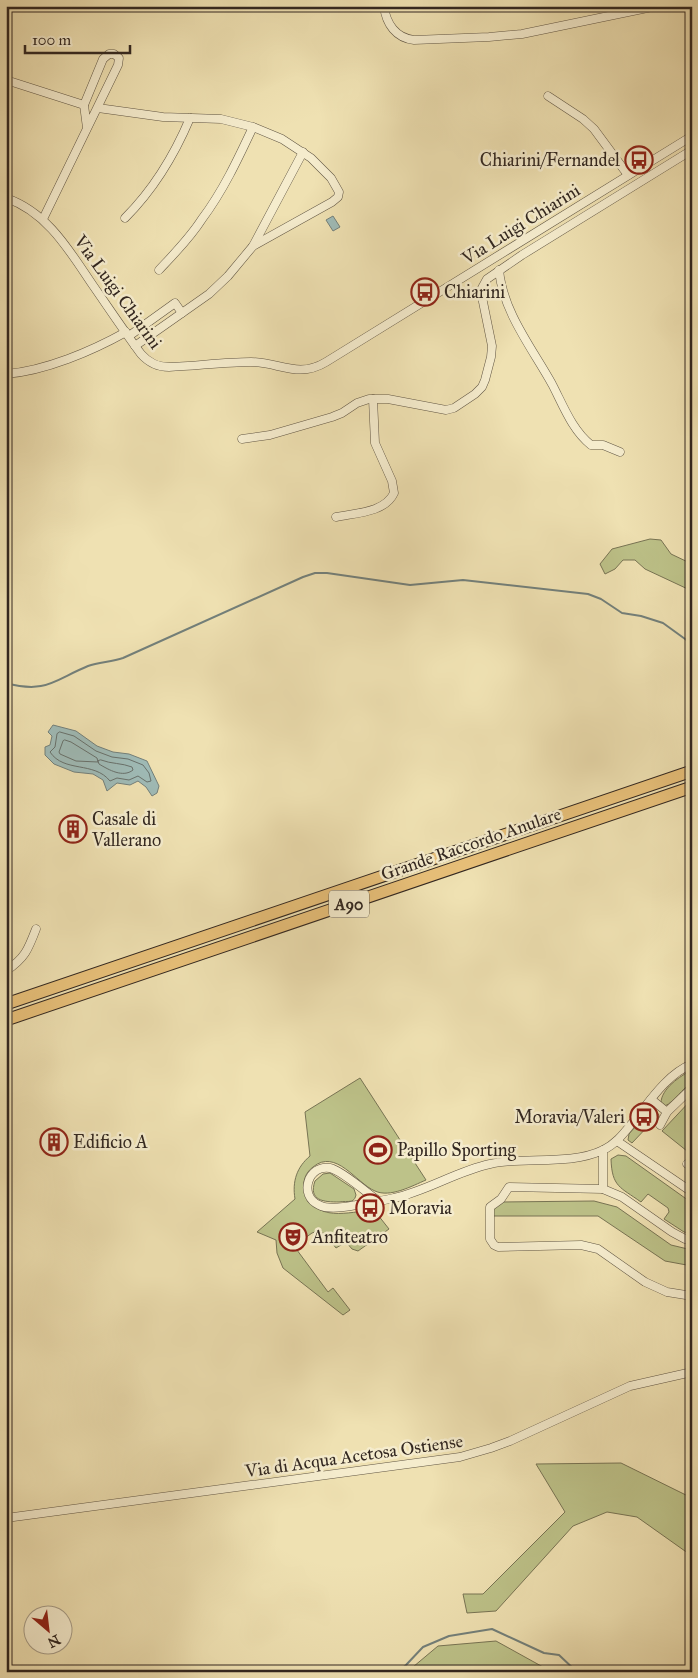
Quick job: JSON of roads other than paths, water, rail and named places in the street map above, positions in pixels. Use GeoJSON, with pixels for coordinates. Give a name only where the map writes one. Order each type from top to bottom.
{"type":"FeatureCollection","features":[{"type":"Feature","properties":{"kind":"highway","name":"Grande Raccordo Anulare"},"geometry":{"type":"LineString","coordinates":[[6,1004],[692,771]]}},
{"type":"Feature","properties":{"kind":"highway","name":"Grande Raccordo Anulare"},"geometry":{"type":"LineString","coordinates":[[6,1020],[692,787]]}},
{"type":"Feature","properties":{"kind":"street"},"geometry":{"type":"LineString","coordinates":[[384,6],[386,17],[393,29],[401,37],[414,40],[522,34],[657,6]]}},
{"type":"Feature","properties":{"kind":"street"},"geometry":{"type":"LineString","coordinates":[[43,219],[119,63],[118,56],[112,53],[107,54],[103,59],[84,105],[87,128]]}},
{"type":"Feature","properties":{"kind":"street"},"geometry":{"type":"LineString","coordinates":[[6,80],[84,105]]}},
{"type":"Feature","properties":{"kind":"street"},"geometry":{"type":"LineString","coordinates":[[548,96],[583,119],[594,129],[628,175]]}},
{"type":"Feature","properties":{"kind":"street"},"geometry":{"type":"LineString","coordinates":[[98,108],[152,116],[221,119],[254,127],[282,139],[319,165],[339,190],[338,197],[253,246]]}},
{"type":"Feature","properties":{"kind":"street"},"geometry":{"type":"LineString","coordinates":[[125,218],[161,176],[180,142],[190,118]]}},
{"type":"Feature","properties":{"kind":"street"},"geometry":{"type":"LineString","coordinates":[[159,270],[187,239],[207,212],[226,181],[254,127]]}},
{"type":"Feature","properties":{"kind":"street","name":"Via Luigi Chiarini"},"geometry":{"type":"LineString","coordinates":[[6,198],[26,207],[43,219],[66,246],[146,360],[161,367],[252,362],[272,364],[294,370],[314,368],[692,136]]}},
{"type":"Feature","properties":{"kind":"street"},"geometry":{"type":"LineString","coordinates":[[242,439],[270,435],[336,416],[357,402],[373,399],[390,400],[446,410],[454,408],[478,392],[485,380],[492,350],[482,290],[487,279],[692,150]]}},
{"type":"Feature","properties":{"kind":"street"},"geometry":{"type":"LineString","coordinates":[[135,346],[201,300],[223,281],[253,246],[303,152]]}},
{"type":"Feature","properties":{"kind":"street"},"geometry":{"type":"LineString","coordinates":[[500,270],[502,288],[512,314],[572,422],[592,446],[604,445],[620,452]]}},
{"type":"Feature","properties":{"kind":"street"},"geometry":{"type":"LineString","coordinates":[[6,374],[36,368],[127,334],[175,303],[182,313]]}},
{"type":"Feature","properties":{"kind":"street"},"geometry":{"type":"LineString","coordinates":[[336,518],[379,508],[390,500],[394,493],[393,484],[375,442],[373,399]]}},
{"type":"Feature","properties":{"kind":"street"},"geometry":{"type":"LineString","coordinates":[[6,971],[28,951],[36,929]]}},
{"type":"Feature","properties":{"kind":"street"},"geometry":{"type":"LineString","coordinates":[[377,1200],[338,1171],[330,1168],[321,1169],[314,1173],[307,1184],[312,1200],[323,1207],[354,1205],[393,1198],[471,1168],[516,1160],[585,1156],[603,1150],[617,1141],[651,1099],[673,1076],[692,1064]]}},
{"type":"Feature","properties":{"kind":"street"},"geometry":{"type":"LineString","coordinates":[[660,1125],[667,1112],[692,1088]]}},
{"type":"Feature","properties":{"kind":"street"},"geometry":{"type":"LineString","coordinates":[[651,1099],[667,1112]]}},
{"type":"Feature","properties":{"kind":"street"},"geometry":{"type":"LineString","coordinates":[[617,1141],[689,1190]]}},
{"type":"Feature","properties":{"kind":"street"},"geometry":{"type":"LineString","coordinates":[[603,1150],[603,1189]]}},
{"type":"Feature","properties":{"kind":"street"},"geometry":{"type":"LineString","coordinates":[[692,1240],[685,1240],[622,1197],[603,1189],[509,1187],[501,1199],[490,1207],[490,1239],[498,1247],[581,1245],[598,1249],[645,1282],[667,1292],[692,1296]]}},
{"type":"Feature","properties":{"kind":"street","name":"Via di Acqua Acetosa Ostiense"},"geometry":{"type":"LineString","coordinates":[[6,1518],[460,1457],[510,1441],[630,1386],[692,1372]]}},
{"type":"Feature","properties":{"kind":"water"},"geometry":{"type":"Polygon","coordinates":[[[333,216],[340,227],[333,231],[326,220],[333,216]]]}},
{"type":"Feature","properties":{"kind":"water"},"geometry":{"type":"Polygon","coordinates":[[[53,725],[76,731],[97,746],[113,752],[129,754],[147,761],[159,786],[157,793],[152,796],[146,787],[138,781],[130,785],[117,783],[107,791],[103,780],[93,774],[74,772],[54,764],[45,755],[45,747],[50,745],[52,736],[48,732],[53,725]]]}},
{"type":"Feature","properties":{"kind":"waterway"},"geometry":{"type":"LineString","coordinates":[[6,683],[31,687],[41,686],[88,666],[123,658],[315,573],[327,573],[410,585],[463,580],[588,594],[601,599],[622,613],[641,616],[663,623],[692,644]]}},
{"type":"Feature","properties":{"kind":"waterway"},"geometry":{"type":"LineString","coordinates":[[398,1672],[423,1647],[449,1636],[492,1629],[544,1653],[559,1655],[577,1672]]}},
{"type":"Feature","properties":{"kind":"place","name":"Chiarini/Fernandel"},"geometry":{"type":"Point","coordinates":[639,160]}},
{"type":"Feature","properties":{"kind":"place","name":"Chiarini"},"geometry":{"type":"Point","coordinates":[425,292]}},
{"type":"Feature","properties":{"kind":"place","name":"Casale di Vallerano"},"geometry":{"type":"Point","coordinates":[73,829]}},
{"type":"Feature","properties":{"kind":"place","name":"Moravia/Valeri"},"geometry":{"type":"Point","coordinates":[644,1117]}},
{"type":"Feature","properties":{"kind":"place","name":"Edificio A"},"geometry":{"type":"Point","coordinates":[54,1142]}},
{"type":"Feature","properties":{"kind":"place","name":"Papillo Sporting"},"geometry":{"type":"Point","coordinates":[378,1150]}},
{"type":"Feature","properties":{"kind":"place","name":"Moravia"},"geometry":{"type":"Point","coordinates":[370,1208]}},
{"type":"Feature","properties":{"kind":"place","name":"Anfiteatro"},"geometry":{"type":"Point","coordinates":[293,1237]}}]}
